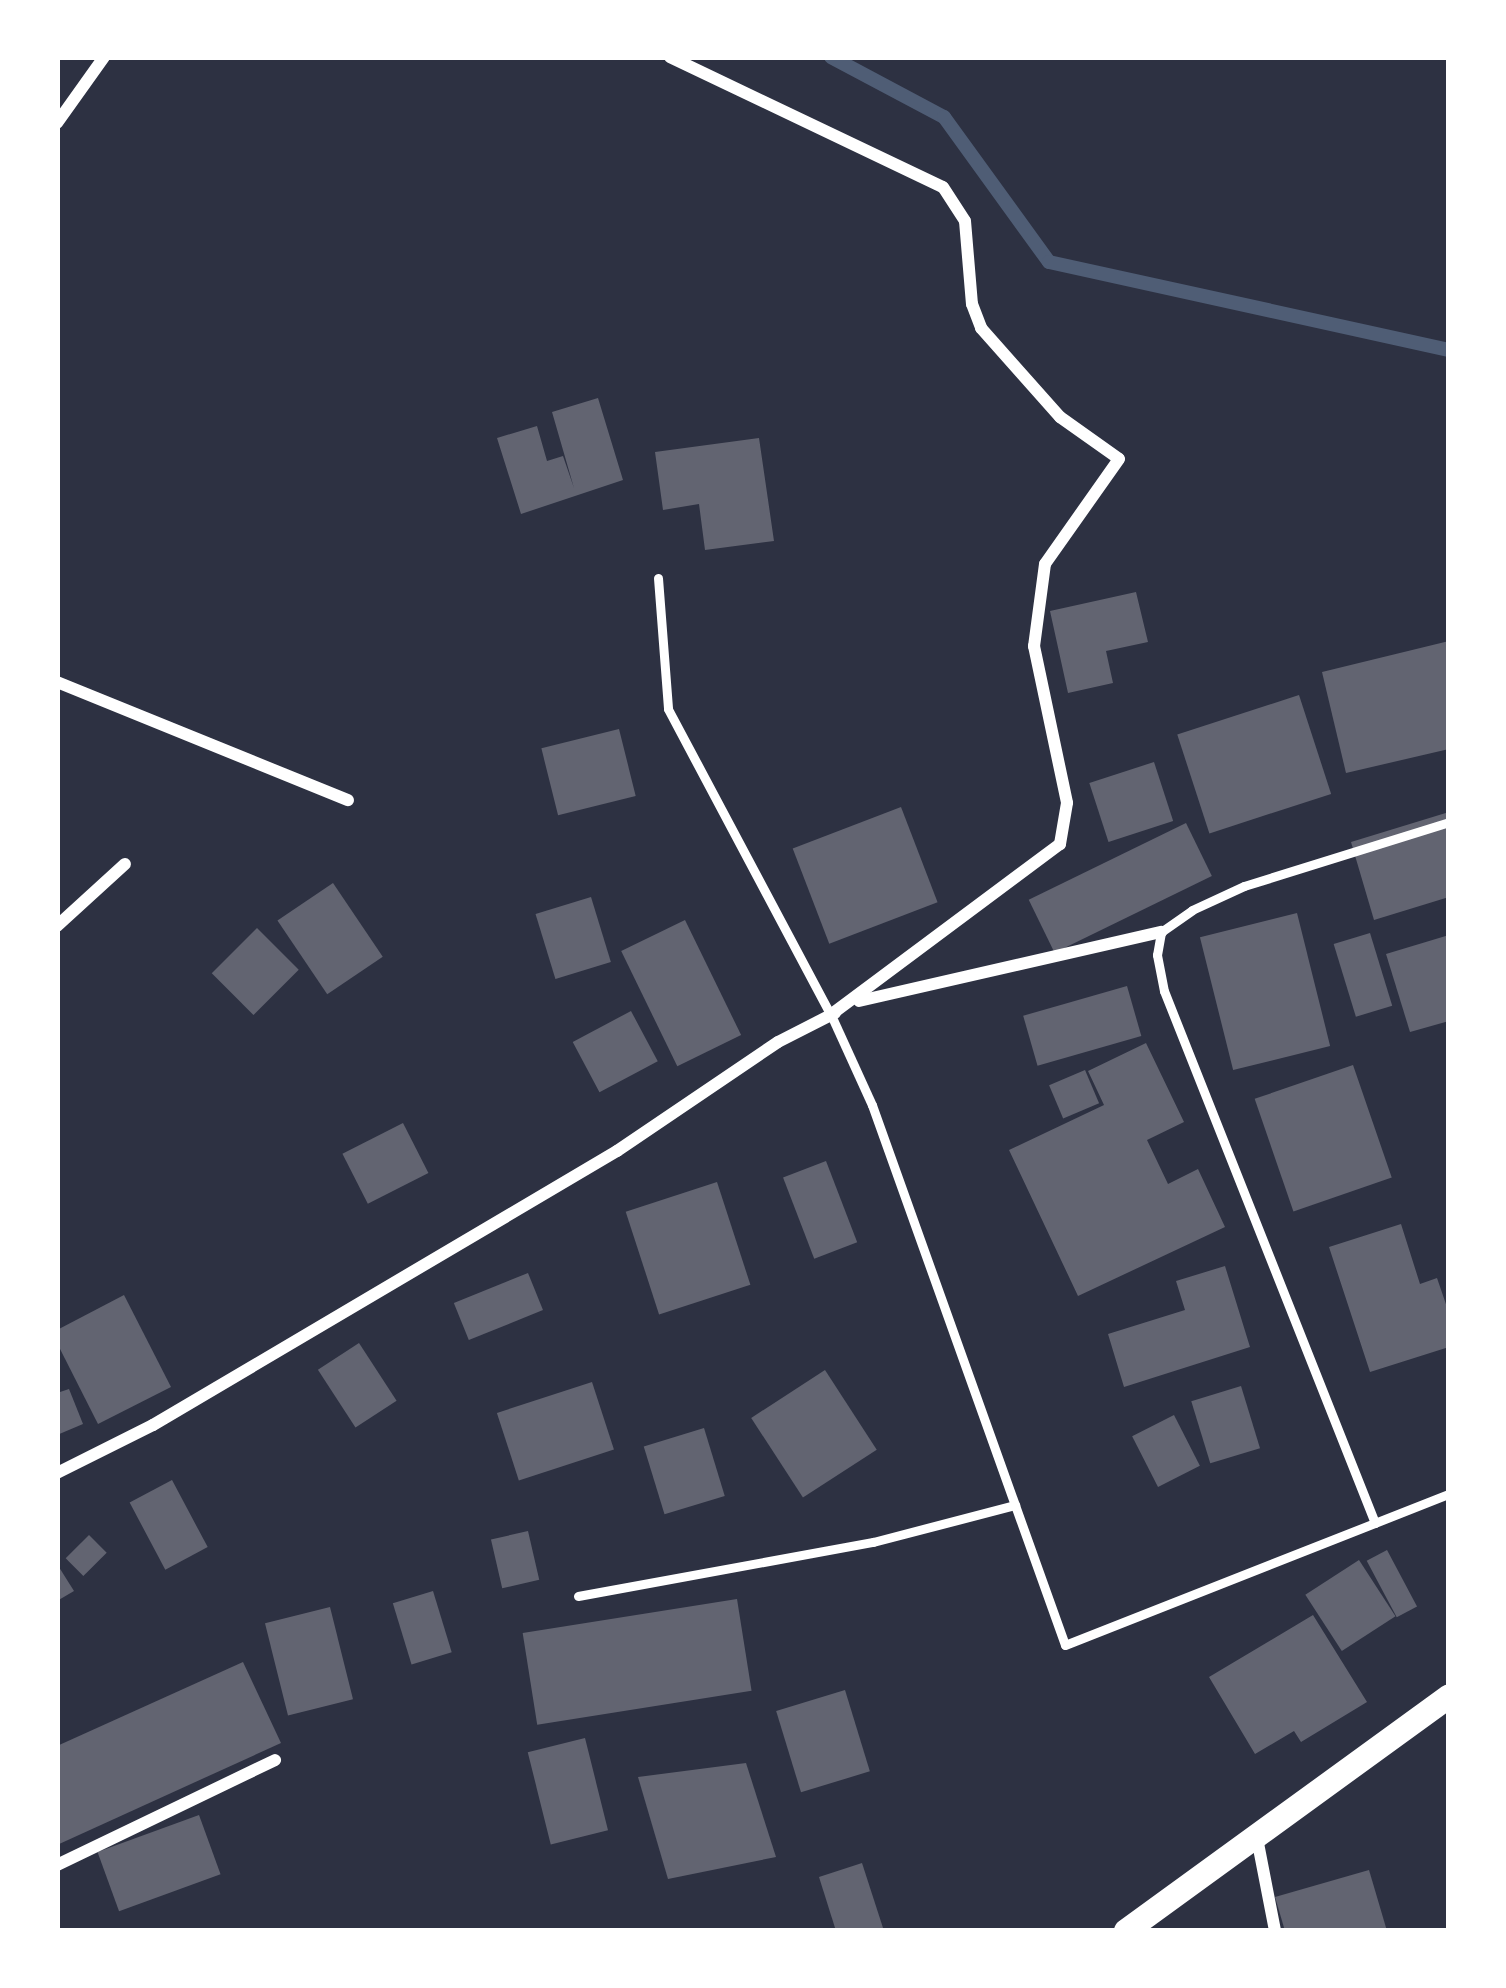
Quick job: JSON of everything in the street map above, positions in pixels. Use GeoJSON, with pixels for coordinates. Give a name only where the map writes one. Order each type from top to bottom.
{"type":"FeatureCollection","features":[{"type":"Feature","properties":{"kind":"main road"},"geometry":{"type":"LineString","coordinates":[[1126,1931],[1449,1696]]}},
{"type":"Feature","properties":{"kind":"street"},"geometry":{"type":"LineString","coordinates":[[57,123],[104,57]]}},
{"type":"Feature","properties":{"kind":"street"},"geometry":{"type":"LineString","coordinates":[[670,57],[944,187],[965,221],[972,304],[981,328],[1060,417],[1119,459],[1045,564],[1034,646],[1067,803],[1060,844],[831,1015]]}},
{"type":"Feature","properties":{"kind":"street"},"geometry":{"type":"LineString","coordinates":[[57,682],[349,800]]}},
{"type":"Feature","properties":{"kind":"street"},"geometry":{"type":"LineString","coordinates":[[57,926],[125,864]]}},
{"type":"Feature","properties":{"kind":"street"},"geometry":{"type":"LineString","coordinates":[[57,1473],[153,1425],[576,1175],[778,1042],[867,997],[1161,932]]}},
{"type":"Feature","properties":{"kind":"street"},"geometry":{"type":"LineString","coordinates":[[57,1865],[275,1760]]}},
{"type":"Feature","properties":{"kind":"street"},"geometry":{"type":"LineString","coordinates":[[1256,1836],[1275,1931]]}},
{"type":"Feature","properties":{"kind":"lane"},"geometry":{"type":"LineString","coordinates":[[658,578],[668,709],[831,1015],[872,1105],[1065,1645],[1449,1494]]}},
{"type":"Feature","properties":{"kind":"lane"},"geometry":{"type":"LineString","coordinates":[[1376,1523],[1164,991],[1157,955],[1161,932],[1192,910],[1244,886],[1449,822]]}},
{"type":"Feature","properties":{"kind":"lane"},"geometry":{"type":"LineString","coordinates":[[578,1597],[873,1542],[1015,1505]]}},
{"type":"Feature","properties":{"kind":"building"},"geometry":{"type":"Polygon","coordinates":[[[598,398],[623,480],[521,514],[497,438],[537,426],[547,461],[563,456],[574,488],[552,412],[598,398]]]}},
{"type":"Feature","properties":{"kind":"building"},"geometry":{"type":"Polygon","coordinates":[[[759,438],[774,541],[705,550],[699,504],[663,510],[655,452],[759,438]]]}},
{"type":"Feature","properties":{"kind":"building"},"geometry":{"type":"Polygon","coordinates":[[[1136,592],[1148,642],[1106,651],[1113,683],[1068,693],[1050,611],[1136,592]]]}},
{"type":"Feature","properties":{"kind":"building"},"geometry":{"type":"Polygon","coordinates":[[[1449,641],[1449,749],[1346,773],[1322,672],[1449,641]]]}},
{"type":"Feature","properties":{"kind":"building"},"geometry":{"type":"Polygon","coordinates":[[[1299,695],[1331,794],[1209,833],[1177,735],[1299,695]]]}},
{"type":"Feature","properties":{"kind":"building"},"geometry":{"type":"Polygon","coordinates":[[[619,729],[636,796],[558,815],[541,748],[619,729]]]}},
{"type":"Feature","properties":{"kind":"building"},"geometry":{"type":"Polygon","coordinates":[[[1154,762],[1173,821],[1108,842],[1089,783],[1154,762]]]}},
{"type":"Feature","properties":{"kind":"building"},"geometry":{"type":"Polygon","coordinates":[[[901,807],[938,902],[829,944],[793,849],[901,807]]]}},
{"type":"Feature","properties":{"kind":"building"},"geometry":{"type":"Polygon","coordinates":[[[1449,812],[1449,897],[1374,920],[1351,842],[1449,812]]]}},
{"type":"Feature","properties":{"kind":"building"},"geometry":{"type":"Polygon","coordinates":[[[1186,823],[1212,876],[1055,953],[1029,900],[1186,823]]]}},
{"type":"Feature","properties":{"kind":"building"},"geometry":{"type":"Polygon","coordinates":[[[333,883],[383,957],[327,994],[277,920],[333,883]]]}},
{"type":"Feature","properties":{"kind":"building"},"geometry":{"type":"Polygon","coordinates":[[[591,897],[611,962],[555,979],[536,914],[591,897]]]}},
{"type":"Feature","properties":{"kind":"building"},"geometry":{"type":"Polygon","coordinates":[[[1297,913],[1330,1046],[1233,1070],[1200,937],[1297,913]]]}},
{"type":"Feature","properties":{"kind":"building"},"geometry":{"type":"Polygon","coordinates":[[[685,920],[741,1035],[677,1066],[621,951],[685,920]]]}},
{"type":"Feature","properties":{"kind":"building"},"geometry":{"type":"Polygon","coordinates":[[[257,928],[299,970],[253,1015],[212,973],[257,928]]]}},
{"type":"Feature","properties":{"kind":"building"},"geometry":{"type":"Polygon","coordinates":[[[1370,933],[1392,1006],[1356,1017],[1334,944],[1370,933]]]}},
{"type":"Feature","properties":{"kind":"building"},"geometry":{"type":"Polygon","coordinates":[[[1449,935],[1449,1021],[1410,1032],[1386,954],[1449,935]]]}},
{"type":"Feature","properties":{"kind":"building"},"geometry":{"type":"Polygon","coordinates":[[[1127,986],[1141,1036],[1038,1066],[1023,1016],[1127,986]]]}},
{"type":"Feature","properties":{"kind":"building"},"geometry":{"type":"Polygon","coordinates":[[[631,1011],[658,1061],[599,1092],[573,1042],[631,1011]]]}},
{"type":"Feature","properties":{"kind":"building"},"geometry":{"type":"Polygon","coordinates":[[[1146,1043],[1184,1122],[1147,1140],[1168,1184],[1198,1169],[1225,1227],[1078,1296],[1009,1150],[1104,1105],[1088,1071],[1146,1043]]]}},
{"type":"Feature","properties":{"kind":"building"},"geometry":{"type":"Polygon","coordinates":[[[1353,1065],[1392,1178],[1293,1211],[1255,1099],[1353,1065]]]}},
{"type":"Feature","properties":{"kind":"building"},"geometry":{"type":"Polygon","coordinates":[[[1085,1070],[1099,1103],[1063,1118],[1049,1085],[1085,1070]]]}},
{"type":"Feature","properties":{"kind":"building"},"geometry":{"type":"Polygon","coordinates":[[[403,1123],[428,1173],[368,1204],[342,1154],[403,1123]]]}},
{"type":"Feature","properties":{"kind":"building"},"geometry":{"type":"Polygon","coordinates":[[[826,1161],[857,1242],[814,1259],[783,1177],[826,1161]]]}},
{"type":"Feature","properties":{"kind":"building"},"geometry":{"type":"Polygon","coordinates":[[[717,1182],[750,1285],[659,1314],[626,1212],[717,1182]]]}},
{"type":"Feature","properties":{"kind":"building"},"geometry":{"type":"Polygon","coordinates":[[[1401,1224],[1420,1284],[1437,1278],[1449,1313],[1449,1347],[1370,1372],[1329,1247],[1401,1224]]]}},
{"type":"Feature","properties":{"kind":"building"},"geometry":{"type":"Polygon","coordinates":[[[1225,1266],[1250,1347],[1124,1387],[1108,1334],[1185,1310],[1176,1281],[1225,1266]]]}},
{"type":"Feature","properties":{"kind":"building"},"geometry":{"type":"Polygon","coordinates":[[[528,1273],[543,1310],[469,1340],[454,1303],[528,1273]]]}},
{"type":"Feature","properties":{"kind":"building"},"geometry":{"type":"Polygon","coordinates":[[[124,1295],[171,1387],[98,1424],[57,1343],[57,1330],[124,1295]]]}},
{"type":"Feature","properties":{"kind":"building"},"geometry":{"type":"Polygon","coordinates":[[[359,1343],[397,1401],[355,1428],[318,1370],[359,1343]]]}},
{"type":"Feature","properties":{"kind":"building"},"geometry":{"type":"Polygon","coordinates":[[[825,1370],[877,1450],[803,1498],[751,1418],[825,1370]]]}},
{"type":"Feature","properties":{"kind":"building"},"geometry":{"type":"Polygon","coordinates":[[[592,1382],[614,1450],[519,1480],[497,1413],[592,1382]]]}},
{"type":"Feature","properties":{"kind":"building"},"geometry":{"type":"Polygon","coordinates":[[[1241,1386],[1260,1448],[1210,1463],[1191,1401],[1241,1386]]]}},
{"type":"Feature","properties":{"kind":"building"},"geometry":{"type":"Polygon","coordinates":[[[69,1389],[83,1424],[57,1435],[57,1393],[69,1389]]]}},
{"type":"Feature","properties":{"kind":"building"},"geometry":{"type":"Polygon","coordinates":[[[1174,1415],[1200,1466],[1158,1487],[1132,1436],[1174,1415]]]}},
{"type":"Feature","properties":{"kind":"building"},"geometry":{"type":"Polygon","coordinates":[[[704,1428],[725,1496],[665,1514],[644,1446],[704,1428]]]}},
{"type":"Feature","properties":{"kind":"building"},"geometry":{"type":"Polygon","coordinates":[[[172,1480],[208,1547],[165,1570],[130,1503],[172,1480]]]}},
{"type":"Feature","properties":{"kind":"building"},"geometry":{"type":"Polygon","coordinates":[[[528,1531],[539,1580],[502,1588],[491,1540],[528,1531]]]}},
{"type":"Feature","properties":{"kind":"building"},"geometry":{"type":"Polygon","coordinates":[[[89,1535],[107,1553],[83,1576],[66,1558],[89,1535]]]}},
{"type":"Feature","properties":{"kind":"building"},"geometry":{"type":"Polygon","coordinates":[[[1387,1550],[1417,1607],[1397,1617],[1367,1561],[1387,1550]]]}},
{"type":"Feature","properties":{"kind":"building"},"geometry":{"type":"Polygon","coordinates":[[[1359,1560],[1395,1616],[1342,1651],[1305,1595],[1359,1560]]]}},
{"type":"Feature","properties":{"kind":"building"},"geometry":{"type":"Polygon","coordinates":[[[57,1564],[74,1591],[57,1601],[57,1564]]]}},
{"type":"Feature","properties":{"kind":"building"},"geometry":{"type":"Polygon","coordinates":[[[433,1591],[452,1652],[412,1664],[393,1603],[433,1591]]]}},
{"type":"Feature","properties":{"kind":"building"},"geometry":{"type":"Polygon","coordinates":[[[737,1599],[752,1691],[537,1725],[523,1633],[737,1599]]]}},
{"type":"Feature","properties":{"kind":"building"},"geometry":{"type":"Polygon","coordinates":[[[330,1607],[353,1699],[288,1715],[265,1623],[330,1607]]]}},
{"type":"Feature","properties":{"kind":"building"},"geometry":{"type":"Polygon","coordinates":[[[1313,1615],[1367,1702],[1301,1742],[1294,1731],[1255,1754],[1209,1677],[1313,1615]]]}},
{"type":"Feature","properties":{"kind":"building"},"geometry":{"type":"Polygon","coordinates":[[[243,1662],[281,1743],[57,1845],[57,1746],[243,1662]]]}},
{"type":"Feature","properties":{"kind":"building"},"geometry":{"type":"Polygon","coordinates":[[[845,1690],[870,1771],[801,1792],[776,1711],[845,1690]]]}},
{"type":"Feature","properties":{"kind":"building"},"geometry":{"type":"Polygon","coordinates":[[[585,1738],[608,1830],[551,1844],[528,1752],[585,1738]]]}},
{"type":"Feature","properties":{"kind":"building"},"geometry":{"type":"Polygon","coordinates":[[[746,1763],[776,1857],[668,1879],[638,1777],[746,1763]]]}},
{"type":"Feature","properties":{"kind":"building"},"geometry":{"type":"Polygon","coordinates":[[[199,1815],[221,1874],[119,1911],[98,1852],[199,1815]]]}},
{"type":"Feature","properties":{"kind":"building"},"geometry":{"type":"Polygon","coordinates":[[[862,1863],[884,1931],[836,1931],[819,1877],[862,1863]]]}},
{"type":"Feature","properties":{"kind":"building"},"geometry":{"type":"Polygon","coordinates":[[[1369,1870],[1387,1931],[1285,1931],[1275,1897],[1369,1870]]]}},
{"type":"Feature","properties":{"kind":"waterway"},"geometry":{"type":"LineString","coordinates":[[831,57],[944,117],[1049,262],[1449,350]]}}]}
